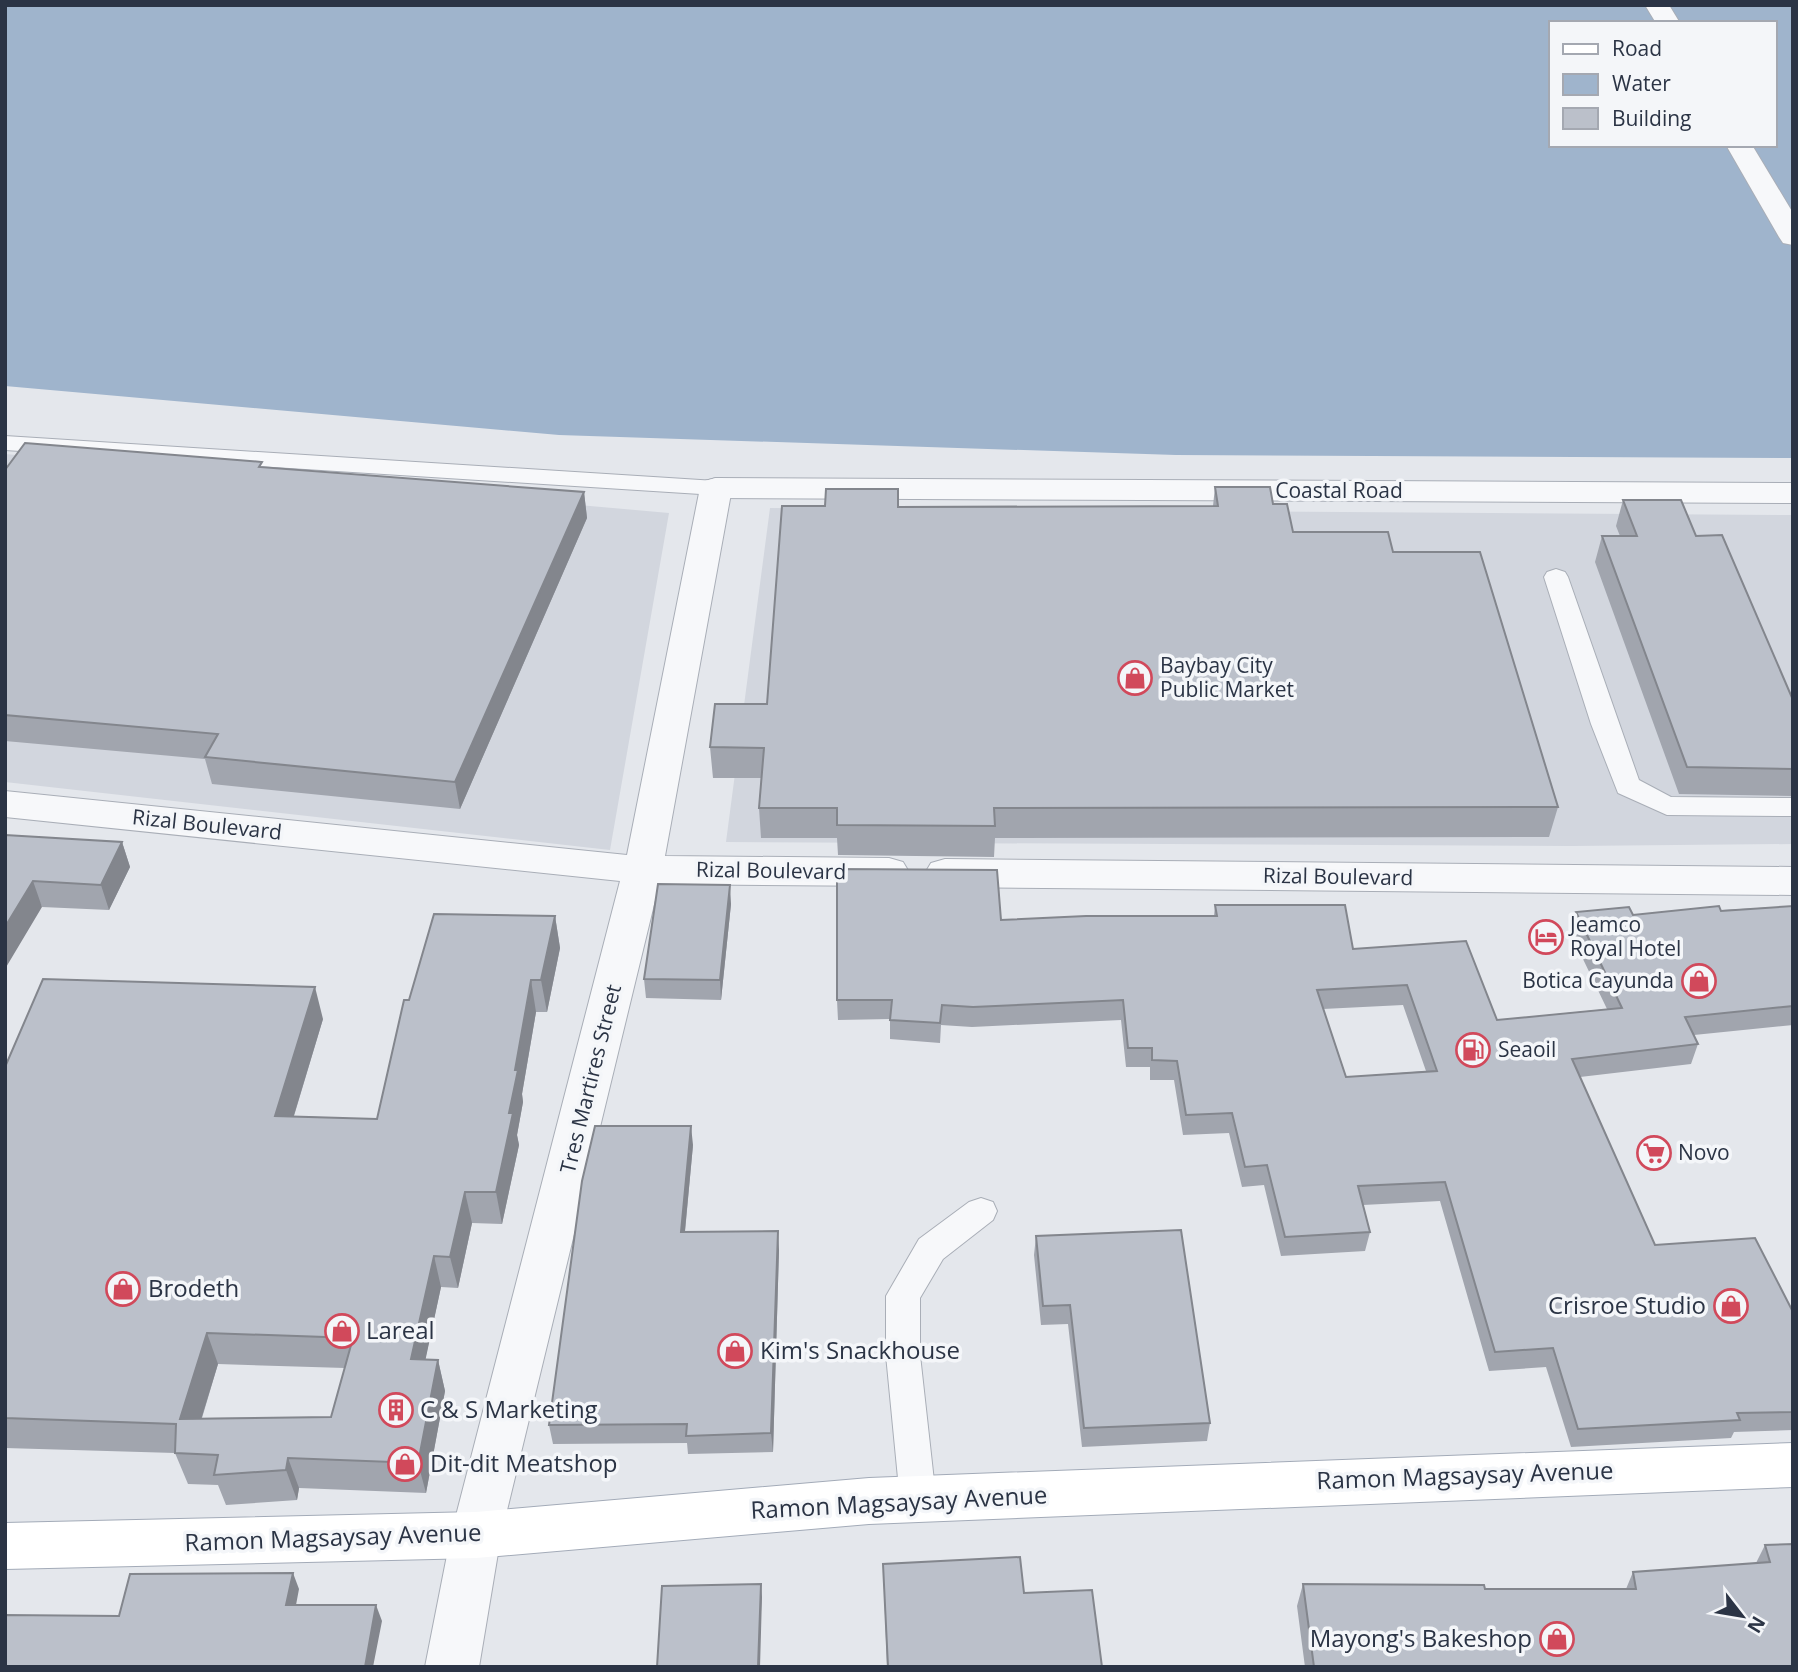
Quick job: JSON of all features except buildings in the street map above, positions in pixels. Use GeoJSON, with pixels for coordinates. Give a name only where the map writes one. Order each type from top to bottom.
{"type":"FeatureCollection","features":[{"type":"Feature","properties":{"kind":"main road","name":"Ramon Magsaysay Avenue"},"geometry":{"type":"LineString","coordinates":[[5,1546],[477,1535],[918,1499],[1793,1465]]}},
{"type":"Feature","properties":{"kind":"street"},"geometry":{"type":"LineString","coordinates":[[1657,5],[1667,21]]}},
{"type":"Feature","properties":{"kind":"street"},"geometry":{"type":"LineString","coordinates":[[1740,147],[1793,237]]}},
{"type":"Feature","properties":{"kind":"street","name":"Coastal Road"},"geometry":{"type":"LineString","coordinates":[[716,488],[1793,493]]}},
{"type":"Feature","properties":{"kind":"street","name":"Tres Martires Street"},"geometry":{"type":"LineString","coordinates":[[452,1667],[477,1535],[643,870],[716,488]]}},
{"type":"Feature","properties":{"kind":"street","name":"Rizal Boulevard"},"geometry":{"type":"LineString","coordinates":[[5,804],[643,870],[1793,881]]}},
{"type":"Feature","properties":{"kind":"lane"},"geometry":{"type":"LineString","coordinates":[[5,443],[716,488]]}},
{"type":"Feature","properties":{"kind":"lane"},"geometry":{"type":"LineString","coordinates":[[1556,577],[1604,724],[1628,786],[1667,806],[1793,807]]}},
{"type":"Feature","properties":{"kind":"lane"},"geometry":{"type":"LineString","coordinates":[[918,1499],[903,1356],[903,1296],[931,1249],[981,1211]]}},
{"type":"Feature","properties":{"kind":"shaded area"},"geometry":{"type":"Polygon","coordinates":[[[5,454],[669,513],[610,850],[5,782],[5,454]]]}},
{"type":"Feature","properties":{"kind":"shaded area","name":"Baybay City Public Market"},"geometry":{"type":"Polygon","coordinates":[[[770,508],[1793,515],[1793,844],[1571,846],[726,842],[770,508]]]}},
{"type":"Feature","properties":{"kind":"water"},"geometry":{"type":"Polygon","coordinates":[[[5,5],[1793,5],[1793,458],[1176,455],[559,435],[5,386],[5,5]]]}},
{"type":"Feature","properties":{"kind":"place","name":"Baybay City Public Market"},"geometry":{"type":"Point","coordinates":[1135,678]}},
{"type":"Feature","properties":{"kind":"place","name":"Jeamco Royal Hotel"},"geometry":{"type":"Point","coordinates":[1546,937]}},
{"type":"Feature","properties":{"kind":"place","name":"Botica Cayunda"},"geometry":{"type":"Point","coordinates":[1699,981]}},
{"type":"Feature","properties":{"kind":"place","name":"Seaoil"},"geometry":{"type":"Point","coordinates":[1473,1050]}},
{"type":"Feature","properties":{"kind":"place","name":"Novo"},"geometry":{"type":"Point","coordinates":[1654,1153]}},
{"type":"Feature","properties":{"kind":"place","name":"Brodeth"},"geometry":{"type":"Point","coordinates":[123,1289]}},
{"type":"Feature","properties":{"kind":"place","name":"Crisroe Studio"},"geometry":{"type":"Point","coordinates":[1731,1306]}},
{"type":"Feature","properties":{"kind":"place","name":"Lareal"},"geometry":{"type":"Point","coordinates":[342,1331]}},
{"type":"Feature","properties":{"kind":"place","name":"Kim's Snackhouse"},"geometry":{"type":"Point","coordinates":[735,1351]}},
{"type":"Feature","properties":{"kind":"place","name":"C & S Marketing"},"geometry":{"type":"Point","coordinates":[396,1410]}},
{"type":"Feature","properties":{"kind":"place","name":"Dit-dit Meatshop"},"geometry":{"type":"Point","coordinates":[405,1464]}},
{"type":"Feature","properties":{"kind":"place","name":"Mayong's Bakeshop"},"geometry":{"type":"Point","coordinates":[1557,1639]}}]}
